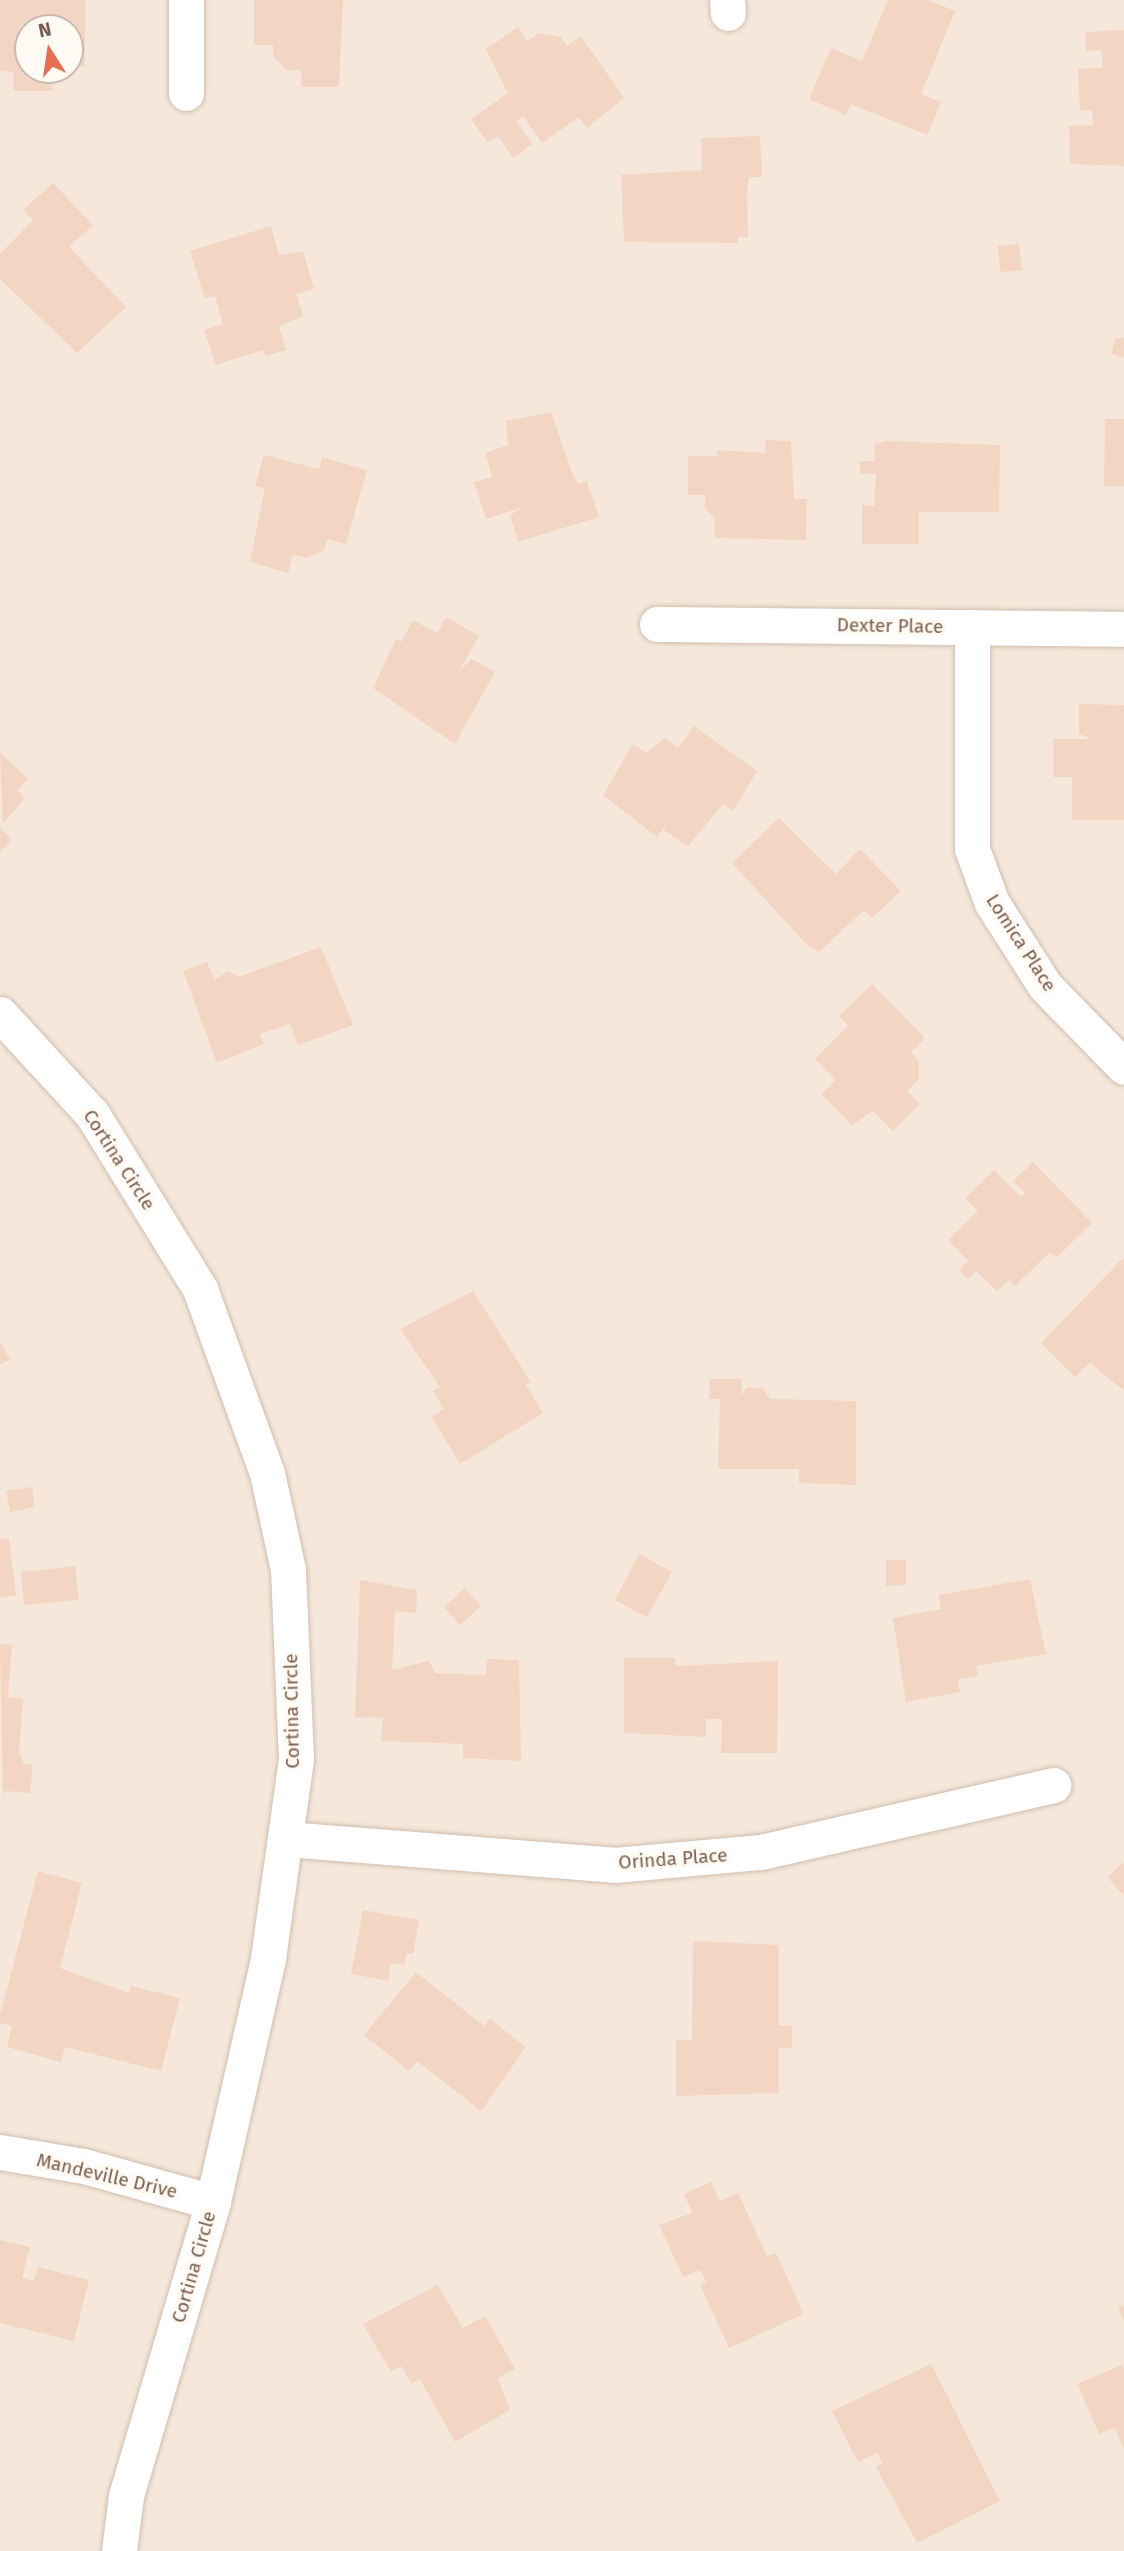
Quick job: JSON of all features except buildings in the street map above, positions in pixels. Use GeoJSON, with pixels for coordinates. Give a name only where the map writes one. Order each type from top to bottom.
{"type":"FeatureCollection","features":[{"type":"Feature","properties":{"kind":"street"},"geometry":{"type":"LineString","coordinates":[[186,0],[186,93]]}},
{"type":"Feature","properties":{"kind":"street","name":"Dexter Place"},"geometry":{"type":"LineString","coordinates":[[657,624],[1124,629]]}},
{"type":"Feature","properties":{"kind":"street","name":"Lomica Place"},"geometry":{"type":"LineString","coordinates":[[972,627],[972,849],[992,904],[1045,986],[1124,1067]]}},
{"type":"Feature","properties":{"kind":"street","name":"Cortina Circle"},"geometry":{"type":"LineString","coordinates":[[0,1014],[92,1114],[200,1289],[267,1473],[288,1583],[296,1759],[268,1959],[213,2202],[126,2496],[119,2551]]}},
{"type":"Feature","properties":{"kind":"street","name":"Orinda Place"},"geometry":{"type":"LineString","coordinates":[[285,1839],[614,1864],[761,1852],[1053,1785]]}},
{"type":"Feature","properties":{"kind":"street","name":"Mandeville Drive"},"geometry":{"type":"LineString","coordinates":[[0,2152],[84,2166],[213,2202]]}},
{"type":"Feature","properties":{"kind":"shaded area"},"geometry":{"type":"Polygon","coordinates":[[[0,0],[1124,0],[1124,2551],[0,2551],[0,0]]]}}]}
